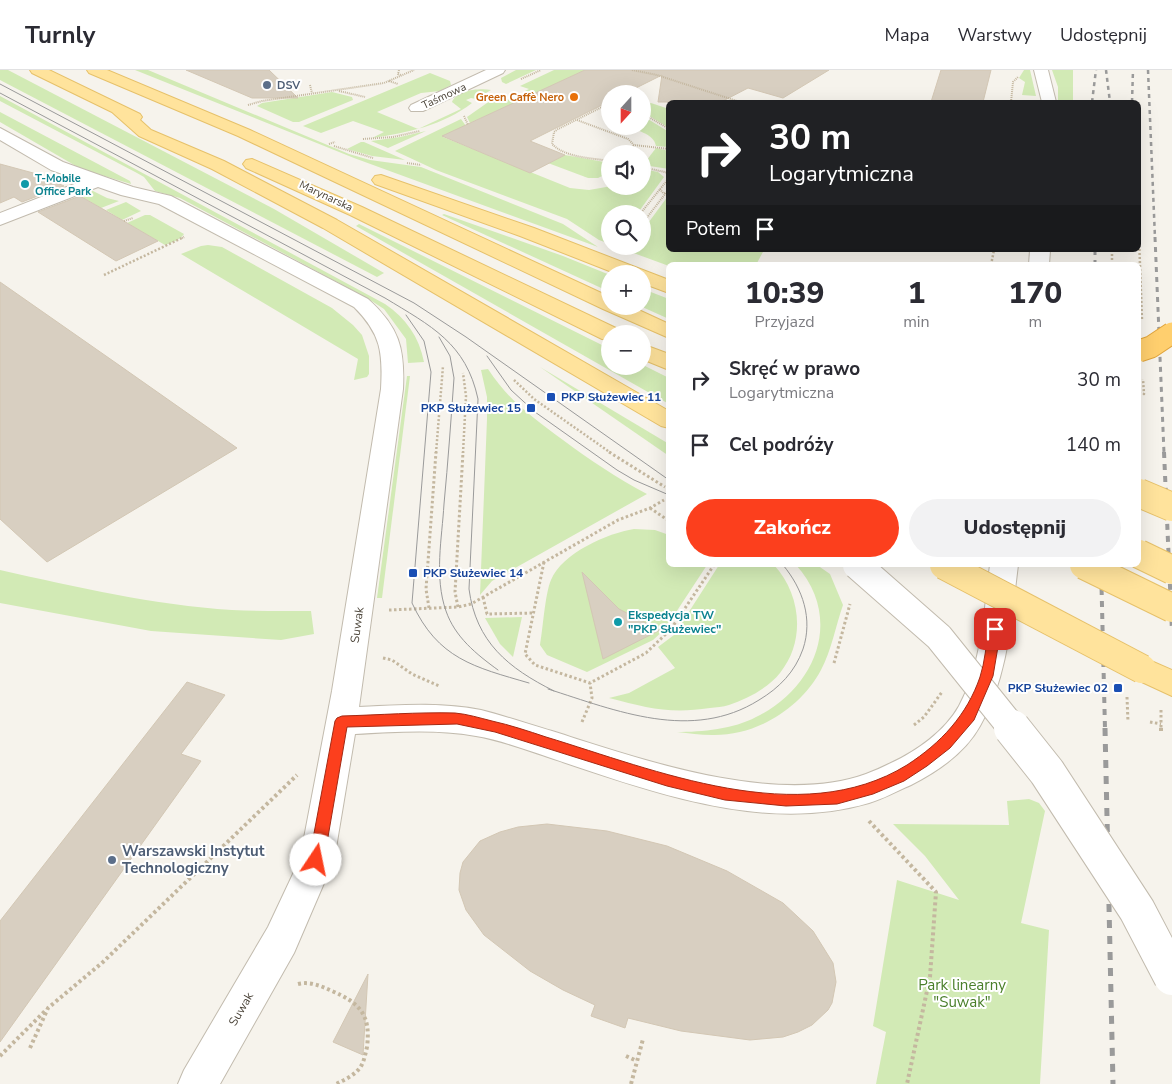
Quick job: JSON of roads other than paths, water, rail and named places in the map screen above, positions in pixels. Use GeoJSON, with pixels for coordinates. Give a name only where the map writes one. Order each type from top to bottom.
{"type":"FeatureCollection","features":[{"type":"Feature","properties":{"kind":"highway"},"geometry":{"type":"LineString","coordinates":[[1141,350],[1151,347],[1172,333]]}},
{"type":"Feature","properties":{"kind":"main road","name":"Marynarska"},"geometry":{"type":"LineString","coordinates":[[37,70],[118,110],[313,190],[601,330]]}},
{"type":"Feature","properties":{"kind":"main road","name":"Marynarska"},"geometry":{"type":"LineString","coordinates":[[94,70],[244,133],[601,301]]}},
{"type":"Feature","properties":{"kind":"main road"},"geometry":{"type":"LineString","coordinates":[[118,110],[145,133],[218,165],[330,224],[666,419]]}},
{"type":"Feature","properties":{"kind":"main road"},"geometry":{"type":"LineString","coordinates":[[244,133],[527,232],[613,265]]}},
{"type":"Feature","properties":{"kind":"main road"},"geometry":{"type":"LineString","coordinates":[[651,280],[666,286]]}},
{"type":"Feature","properties":{"kind":"main road"},"geometry":{"type":"LineString","coordinates":[[633,315],[666,331]]}},
{"type":"Feature","properties":{"kind":"main road"},"geometry":{"type":"LineString","coordinates":[[651,354],[666,362]]}},
{"type":"Feature","properties":{"kind":"main road"},"geometry":{"type":"LineString","coordinates":[[1141,494],[1172,507]]}},
{"type":"Feature","properties":{"kind":"main road"},"geometry":{"type":"LineString","coordinates":[[1141,555],[1172,570]]}},
{"type":"Feature","properties":{"kind":"main road"},"geometry":{"type":"LineString","coordinates":[[947,567],[1166,693]]}},
{"type":"Feature","properties":{"kind":"main road"},"geometry":{"type":"LineString","coordinates":[[1088,567],[1172,608]]}},
{"type":"Feature","properties":{"kind":"street","name":"Taśmowa"},"geometry":{"type":"LineString","coordinates":[[417,108],[498,70]]}},
{"type":"Feature","properties":{"kind":"street"},"geometry":{"type":"LineString","coordinates":[[1041,70],[1048,100]]}},
{"type":"Feature","properties":{"kind":"street","name":"Suwak"},"geometry":{"type":"LineString","coordinates":[[0,133],[57,166],[127,191],[165,200],[361,304],[376,318],[388,337],[393,353],[392,389],[342,721],[316,860],[281,940],[198,1084]]}},
{"type":"Feature","properties":{"kind":"street"},"geometry":{"type":"LineString","coordinates":[[0,219],[99,180]]}},
{"type":"Feature","properties":{"kind":"street"},"geometry":{"type":"LineString","coordinates":[[859,567],[939,637],[1047,772],[1137,910],[1172,977]]}},
{"type":"Feature","properties":{"kind":"street"},"geometry":{"type":"LineString","coordinates":[[342,721],[457,719],[495,727],[667,780],[725,794],[786,800],[843,796],[873,788],[900,776],[946,744],[963,725],[987,676],[1004,567]]}},
{"type":"Feature","properties":{"kind":"tram line"},"geometry":{"type":"LineString","coordinates":[[0,84],[414,303],[466,337],[666,478]]}},
{"type":"Feature","properties":{"kind":"tram line"},"geometry":{"type":"LineString","coordinates":[[0,93],[385,298],[431,327],[444,338],[465,364],[478,399],[469,589],[473,608],[479,624],[497,651],[522,673],[554,691]]}},
{"type":"Feature","properties":{"kind":"tram line"},"geometry":{"type":"LineString","coordinates":[[406,315],[424,341],[431,372],[412,603],[422,622],[446,649],[460,658],[491,672],[529,683]]}},
{"type":"Feature","properties":{"kind":"tram line"},"geometry":{"type":"LineString","coordinates":[[439,337],[450,356],[454,378],[440,558],[442,598],[450,620],[461,637],[474,651],[498,670]]}},
{"type":"Feature","properties":{"kind":"tram line"},"geometry":{"type":"LineString","coordinates":[[487,356],[511,390],[535,412],[617,470],[634,480],[666,494]]}},
{"type":"Feature","properties":{"kind":"tram line"},"geometry":{"type":"LineString","coordinates":[[554,691],[627,713],[681,721],[707,719],[734,712],[759,700],[786,679],[800,657],[806,638],[806,616],[801,594],[785,567]]}},
{"type":"Feature","properties":{"kind":"tram line"},"geometry":{"type":"LineString","coordinates":[[548,689],[554,691]]}},
{"type":"Feature","properties":{"kind":"railway"},"geometry":{"type":"LineString","coordinates":[[1092,100],[1096,70]]}},
{"type":"Feature","properties":{"kind":"railway"},"geometry":{"type":"LineString","coordinates":[[1106,70],[1110,100]]}},
{"type":"Feature","properties":{"kind":"railway"},"geometry":{"type":"LineString","coordinates":[[1132,100],[1133,70]]}},
{"type":"Feature","properties":{"kind":"railway"},"geometry":{"type":"LineString","coordinates":[[1148,70],[1155,238]]}},
{"type":"Feature","properties":{"kind":"railway"},"geometry":{"type":"LineString","coordinates":[[1155,237],[1164,453]]}},
{"type":"Feature","properties":{"kind":"railway"},"geometry":{"type":"LineString","coordinates":[[1095,252],[1095,262]]}},
{"type":"Feature","properties":{"kind":"railway"},"geometry":{"type":"LineString","coordinates":[[1164,452],[1172,631]]}},
{"type":"Feature","properties":{"kind":"railway"},"geometry":{"type":"LineString","coordinates":[[1101,567],[1105,729]]}},
{"type":"Feature","properties":{"kind":"railway"},"geometry":{"type":"LineString","coordinates":[[1105,728],[1113,1084]]}},
{"type":"Feature","properties":{"kind":"place","name":"DSV"},"geometry":{"type":"Point","coordinates":[267,85]}},
{"type":"Feature","properties":{"kind":"place","name":"Green Caffè Nero"},"geometry":{"type":"Point","coordinates":[574,97]}},
{"type":"Feature","properties":{"kind":"place","name":"T-Mobile Office Park"},"geometry":{"type":"Point","coordinates":[25,184]}},
{"type":"Feature","properties":{"kind":"place","name":"PKP Służewiec 11"},"geometry":{"type":"Point","coordinates":[551,397]}},
{"type":"Feature","properties":{"kind":"place","name":"PKP Służewiec 15"},"geometry":{"type":"Point","coordinates":[531,408]}},
{"type":"Feature","properties":{"kind":"place","name":"PKP Służewiec 14"},"geometry":{"type":"Point","coordinates":[413,573]}},
{"type":"Feature","properties":{"kind":"place","name":"Ekspedycja TW \"PKP Służewiec\""},"geometry":{"type":"Point","coordinates":[618,622]}},
{"type":"Feature","properties":{"kind":"place","name":"PKP Służewiec 02"},"geometry":{"type":"Point","coordinates":[1118,688]}},
{"type":"Feature","properties":{"kind":"place","name":"Warszawski Instytut Technologiczny"},"geometry":{"type":"Point","coordinates":[112,860]}},
{"type":"Feature","properties":{"kind":"park label","name":"Park linearny \"Suwak\""},"geometry":{"type":"Point","coordinates":[962,994]}}]}
